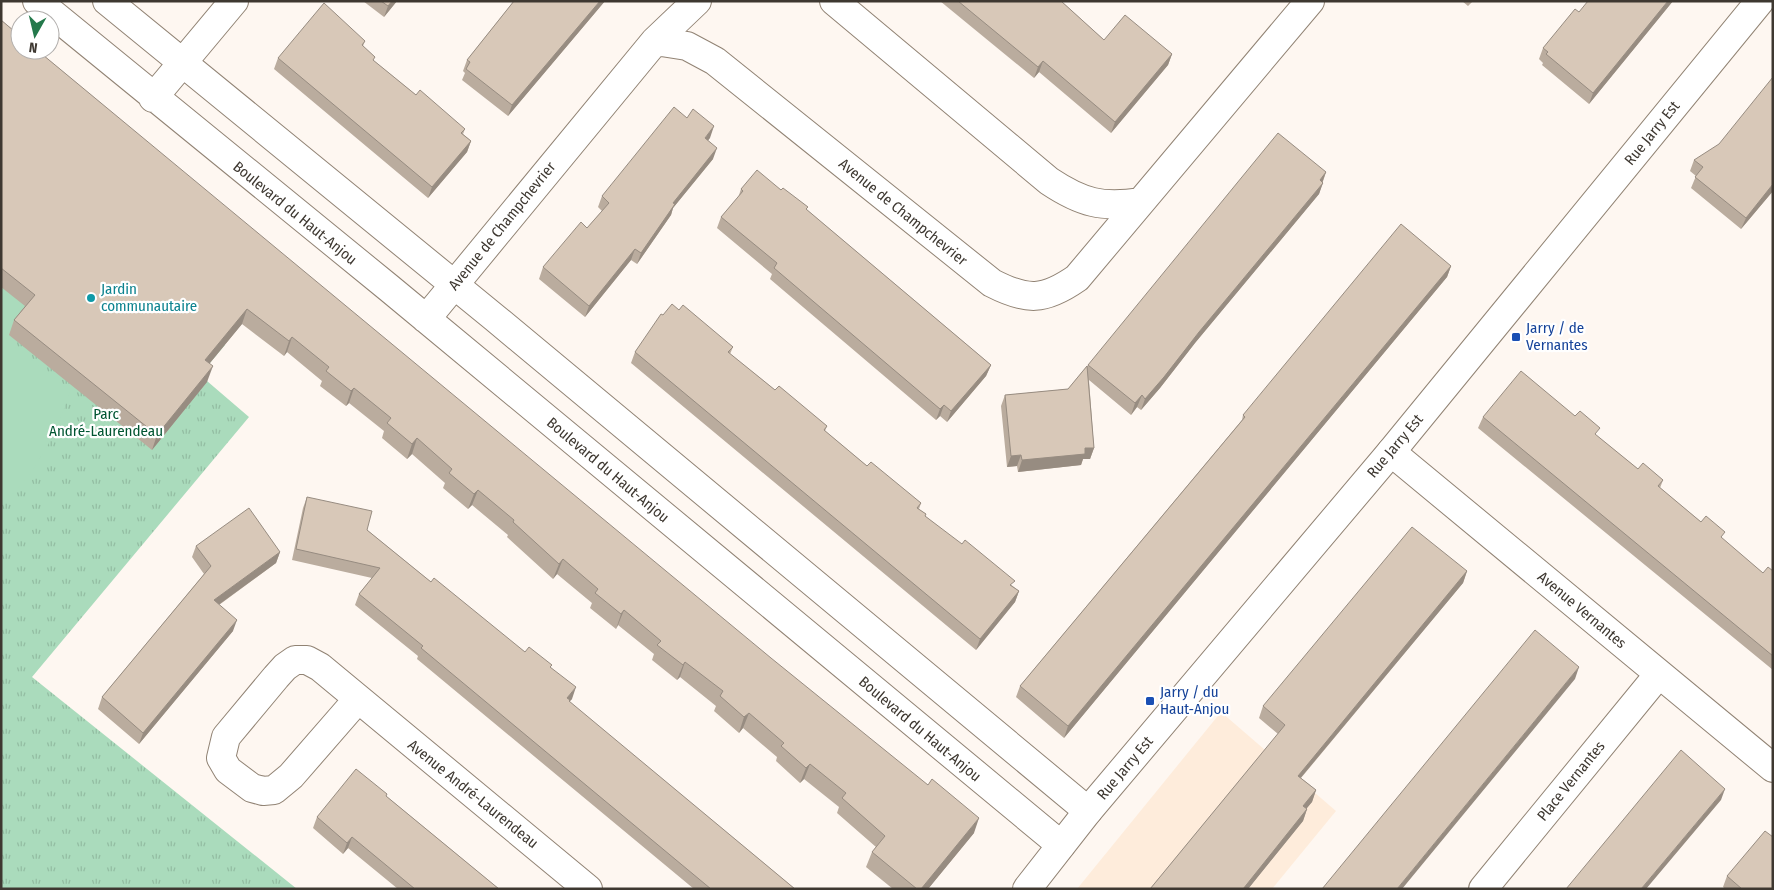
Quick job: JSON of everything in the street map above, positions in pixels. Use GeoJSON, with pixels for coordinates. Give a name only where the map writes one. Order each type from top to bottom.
{"type":"FeatureCollection","features":[{"type":"Feature","properties":{"kind":"street","name":"Boulevard du Haut-Anjou"},"geometry":{"type":"LineString","coordinates":[[37,1],[153,98],[426,318],[1061,845]]}},
{"type":"Feature","properties":{"kind":"street"},"geometry":{"type":"LineString","coordinates":[[107,1],[454,284],[1088,811]]}},
{"type":"Feature","properties":{"kind":"street"},"geometry":{"type":"LineString","coordinates":[[153,98],[234,1]]}},
{"type":"Feature","properties":{"kind":"street","name":"Avenue de Champchevrier"},"geometry":{"type":"LineString","coordinates":[[426,318],[655,41],[697,1]]}},
{"type":"Feature","properties":{"kind":"street"},"geometry":{"type":"LineString","coordinates":[[834,1],[1049,180],[1072,196],[1094,204],[1115,206],[1141,202]]}},
{"type":"Feature","properties":{"kind":"street","name":"Avenue de Champchevrier"},"geometry":{"type":"LineString","coordinates":[[655,41],[687,46],[715,61],[992,283],[1014,294],[1039,297],[1059,291],[1077,278],[1310,1]]}},
{"type":"Feature","properties":{"kind":"street","name":"Rue Jarry Est"},"geometry":{"type":"LineString","coordinates":[[1027,889],[1088,811],[1391,452],[1760,1]]}},
{"type":"Feature","properties":{"kind":"street","name":"Avenue Vernantes"},"geometry":{"type":"LineString","coordinates":[[1391,452],[1773,768]]}},
{"type":"Feature","properties":{"kind":"street","name":"Avenue André-Laurendeau"},"geometry":{"type":"LineString","coordinates":[[358,699],[287,780],[274,790],[263,791],[252,788],[228,770],[221,758],[222,748],[233,727],[285,667],[295,660],[307,660],[320,667],[588,889]]}},
{"type":"Feature","properties":{"kind":"street","name":"Place Vernantes"},"geometry":{"type":"LineString","coordinates":[[1484,889],[1659,674]]}},
{"type":"Feature","properties":{"kind":"shaded area"},"geometry":{"type":"Polygon","coordinates":[[[1221,712],[1336,811],[1272,889],[1077,889],[1221,712]]]}},
{"type":"Feature","properties":{"kind":"green space","name":"Parc André-Laurendeau"},"geometry":{"type":"Polygon","coordinates":[[[1,165],[225,345],[200,375],[249,417],[32,677],[297,889],[1,889],[1,165]]]}},
{"type":"Feature","properties":{"kind":"green space"},"geometry":{"type":"Polygon","coordinates":[[[1,287],[29,310],[6,339],[70,391],[59,422],[43,453],[24,481],[1,505],[1,287]]]}},
{"type":"Feature","properties":{"kind":"building"},"geometry":{"type":"Polygon","coordinates":[[[381,1],[392,1],[388,6],[381,1]]]}},
{"type":"Feature","properties":{"kind":"building"},"geometry":{"type":"Polygon","coordinates":[[[514,1],[600,1],[512,105],[466,69],[470,62],[467,60],[514,1]]]}},
{"type":"Feature","properties":{"kind":"building"},"geometry":{"type":"Polygon","coordinates":[[[958,1],[1061,1],[1104,40],[1125,15],[1172,54],[1115,122],[1043,61],[1038,67],[958,1]]]}},
{"type":"Feature","properties":{"kind":"building"},"geometry":{"type":"Polygon","coordinates":[[[1588,1],[1668,1],[1593,93],[1546,54],[1548,52],[1543,48],[1575,9],[1579,12],[1588,1]]]}},
{"type":"Feature","properties":{"kind":"building"},"geometry":{"type":"Polygon","coordinates":[[[324,3],[365,41],[362,45],[375,57],[373,60],[416,95],[420,90],[465,129],[461,133],[471,141],[432,187],[278,58],[324,3]]]}},
{"type":"Feature","properties":{"kind":"building"},"geometry":{"type":"Polygon","coordinates":[[[1,20],[10,28],[10,60],[49,60],[771,658],[928,785],[932,779],[979,818],[921,889],[917,889],[872,852],[885,836],[842,798],[846,793],[810,764],[806,768],[781,746],[784,743],[749,713],[744,717],[720,696],[723,691],[685,662],[683,665],[657,645],[661,641],[624,610],[621,614],[595,593],[598,589],[563,559],[559,564],[513,522],[514,520],[478,490],[474,494],[449,473],[452,469],[417,438],[412,444],[387,423],[391,418],[354,388],[351,391],[326,371],[329,367],[292,337],[289,341],[247,309],[205,360],[213,366],[157,435],[14,320],[35,295],[1,268],[1,20]]]}},
{"type":"Feature","properties":{"kind":"building"},"geometry":{"type":"Polygon","coordinates":[[[1773,77],[1773,184],[1746,218],[1695,177],[1703,167],[1694,160],[1719,144],[1773,77]]]}},
{"type":"Feature","properties":{"kind":"building"},"geometry":{"type":"Polygon","coordinates":[[[674,107],[687,118],[693,109],[714,126],[705,138],[717,148],[673,203],[675,204],[641,253],[635,249],[589,306],[543,267],[581,222],[587,228],[609,203],[602,196],[674,107]]]}},
{"type":"Feature","properties":{"kind":"building"},"geometry":{"type":"Polygon","coordinates":[[[1278,133],[1326,172],[1320,180],[1323,183],[1164,377],[1145,399],[1142,395],[1135,403],[1088,365],[1278,133]]]}},
{"type":"Feature","properties":{"kind":"building"},"geometry":{"type":"Polygon","coordinates":[[[757,170],[781,190],[783,188],[808,207],[806,209],[991,365],[951,411],[944,405],[940,409],[774,268],[777,263],[721,217],[743,191],[741,189],[757,170]]]}},
{"type":"Feature","properties":{"kind":"building"},"geometry":{"type":"Polygon","coordinates":[[[1401,224],[1451,266],[1068,726],[1020,686],[1245,417],[1243,415],[1401,224]]]}},
{"type":"Feature","properties":{"kind":"building"},"geometry":{"type":"Polygon","coordinates":[[[672,304],[679,310],[683,305],[733,347],[728,352],[775,390],[779,386],[827,426],[824,430],[867,466],[871,462],[921,503],[917,508],[926,514],[925,516],[962,544],[965,540],[1015,581],[1010,585],[1019,591],[980,639],[635,352],[661,314],[663,315],[672,304]]]}},
{"type":"Feature","properties":{"kind":"building"},"geometry":{"type":"Polygon","coordinates":[[[1087,366],[1094,448],[1085,448],[1085,454],[1022,460],[1021,455],[1011,456],[1005,395],[1068,389],[1087,366]]]}},
{"type":"Feature","properties":{"kind":"building"},"geometry":{"type":"Polygon","coordinates":[[[1521,371],[1575,416],[1580,411],[1600,428],[1595,434],[1638,469],[1643,463],[1663,480],[1658,486],[1701,522],[1706,516],[1725,532],[1721,537],[1763,573],[1768,567],[1773,571],[1773,656],[1483,417],[1521,371]]]}},
{"type":"Feature","properties":{"kind":"building"},"geometry":{"type":"Polygon","coordinates":[[[307,497],[372,511],[367,530],[431,582],[434,578],[525,652],[529,647],[552,665],[550,667],[576,687],[567,698],[569,701],[795,889],[711,889],[421,648],[423,646],[359,594],[380,568],[296,549],[307,497]]]}},
{"type":"Feature","properties":{"kind":"building"},"geometry":{"type":"Polygon","coordinates":[[[249,508],[280,552],[214,600],[237,620],[143,733],[102,697],[211,566],[196,546],[249,508]]]}},
{"type":"Feature","properties":{"kind":"building"},"geometry":{"type":"Polygon","coordinates":[[[1412,527],[1467,571],[1298,776],[1316,790],[1303,806],[1307,809],[1243,889],[1150,889],[1285,725],[1263,706],[1412,527]]]}},
{"type":"Feature","properties":{"kind":"building"},"geometry":{"type":"Polygon","coordinates":[[[1535,630],[1579,667],[1397,889],[1322,889],[1535,630]]]}},
{"type":"Feature","properties":{"kind":"building"},"geometry":{"type":"Polygon","coordinates":[[[1681,750],[1725,789],[1641,889],[1566,889],[1681,750]]]}},
{"type":"Feature","properties":{"kind":"building"},"geometry":{"type":"Polygon","coordinates":[[[356,769],[499,889],[415,889],[352,837],[347,843],[317,817],[356,769]]]}},
{"type":"Feature","properties":{"kind":"building"},"geometry":{"type":"Polygon","coordinates":[[[1765,831],[1773,837],[1773,889],[1742,889],[1727,876],[1765,831]]]}},
{"type":"Feature","properties":{"kind":"place","name":"Jardin communautaire"},"geometry":{"type":"Point","coordinates":[91,298]}},
{"type":"Feature","properties":{"kind":"place","name":"Jarry / de Vernantes"},"geometry":{"type":"Point","coordinates":[1516,337]}},
{"type":"Feature","properties":{"kind":"place","name":"Jarry / du Haut-Anjou"},"geometry":{"type":"Point","coordinates":[1150,701]}}]}
